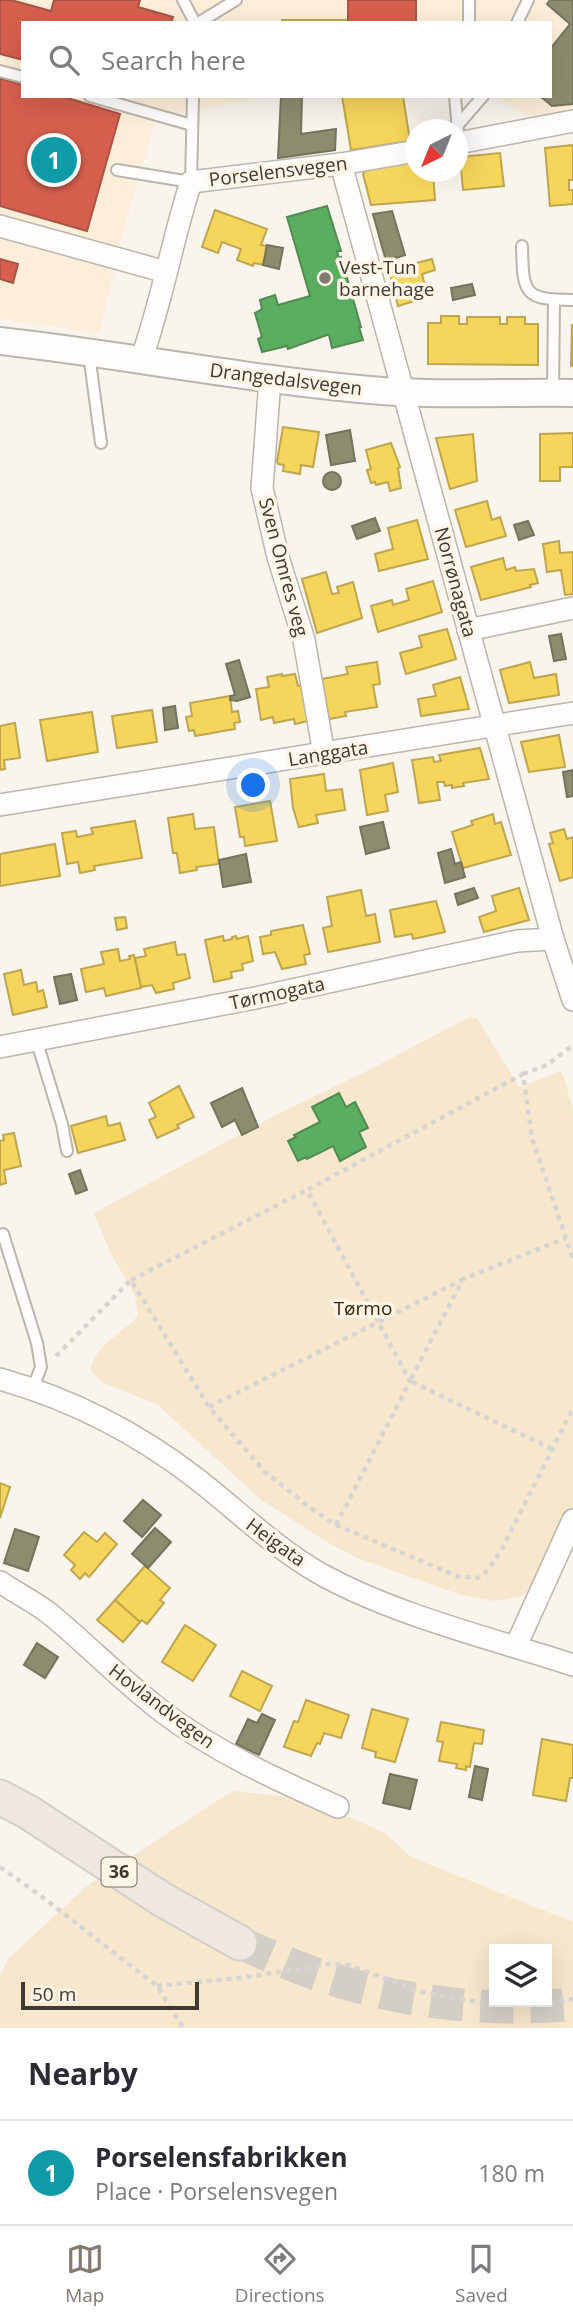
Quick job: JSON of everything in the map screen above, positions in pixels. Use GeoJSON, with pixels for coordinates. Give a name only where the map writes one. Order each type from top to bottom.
{"type":"FeatureCollection","features":[{"type":"Feature","properties":{"kind":"highway","name":"36"},"geometry":{"type":"LineString","coordinates":[[0,1797],[28,1812],[163,1900],[240,1943]]}},
{"type":"Feature","properties":{"kind":"street"},"geometry":{"type":"LineString","coordinates":[[468,136],[573,121]]}},
{"type":"Feature","properties":{"kind":"street","name":"Porselensvegen"},"geometry":{"type":"LineString","coordinates":[[141,360],[191,182],[341,164],[405,153]]}},
{"type":"Feature","properties":{"kind":"street","name":"Norrønagata"},"geometry":{"type":"LineString","coordinates":[[341,164],[553,939],[572,995]]}},
{"type":"Feature","properties":{"kind":"street"},"geometry":{"type":"LineString","coordinates":[[0,226],[166,272]]}},
{"type":"Feature","properties":{"kind":"street","name":"Drangedalsvegen"},"geometry":{"type":"LineString","coordinates":[[0,341],[89,351],[270,379],[405,392],[563,392]]}},
{"type":"Feature","properties":{"kind":"street","name":"Sven Omres veg"},"geometry":{"type":"LineString","coordinates":[[270,379],[262,488],[285,583],[304,640],[324,754]]}},
{"type":"Feature","properties":{"kind":"street"},"geometry":{"type":"LineString","coordinates":[[468,629],[573,608]]}},
{"type":"Feature","properties":{"kind":"street","name":"Langgata"},"geometry":{"type":"LineString","coordinates":[[0,805],[573,713]]}},
{"type":"Feature","properties":{"kind":"street","name":"Tørmogata"},"geometry":{"type":"LineString","coordinates":[[0,1047],[255,998],[517,941],[553,939]]}},
{"type":"Feature","properties":{"kind":"street","name":"Heigata"},"geometry":{"type":"LineString","coordinates":[[0,1379],[33,1388],[141,1438],[199,1480],[274,1542],[320,1573],[394,1607],[573,1665]]}},
{"type":"Feature","properties":{"kind":"street"},"geometry":{"type":"LineString","coordinates":[[516,1646],[573,1520]]}},
{"type":"Feature","properties":{"kind":"street","name":"Hovlandvegen"},"geometry":{"type":"LineString","coordinates":[[0,1582],[47,1612],[120,1678],[165,1714],[213,1746],[250,1767],[338,1807]]}},
{"type":"Feature","properties":{"kind":"lane"},"geometry":{"type":"LineString","coordinates":[[183,0],[196,21]]}},
{"type":"Feature","properties":{"kind":"lane"},"geometry":{"type":"LineString","coordinates":[[200,21],[236,0]]}},
{"type":"Feature","properties":{"kind":"lane"},"geometry":{"type":"LineString","coordinates":[[469,0],[469,21]]}},
{"type":"Feature","properties":{"kind":"lane"},"geometry":{"type":"LineString","coordinates":[[518,21],[528,0]]}},
{"type":"Feature","properties":{"kind":"lane"},"geometry":{"type":"LineString","coordinates":[[0,71],[21,76]]}},
{"type":"Feature","properties":{"kind":"lane"},"geometry":{"type":"LineString","coordinates":[[97,98],[192,125]]}},
{"type":"Feature","properties":{"kind":"lane"},"geometry":{"type":"LineString","coordinates":[[117,170],[191,182],[193,98]]}},
{"type":"Feature","properties":{"kind":"lane"},"geometry":{"type":"LineString","coordinates":[[454,98],[456,119]]}},
{"type":"Feature","properties":{"kind":"lane"},"geometry":{"type":"LineString","coordinates":[[468,121],[482,98]]}},
{"type":"Feature","properties":{"kind":"lane"},"geometry":{"type":"LineString","coordinates":[[522,246],[523,279],[529,293],[539,298],[573,300]]}},
{"type":"Feature","properties":{"kind":"lane"},"geometry":{"type":"LineString","coordinates":[[554,300],[563,392]]}},
{"type":"Feature","properties":{"kind":"lane"},"geometry":{"type":"LineString","coordinates":[[89,351],[101,443]]}},
{"type":"Feature","properties":{"kind":"lane"},"geometry":{"type":"LineString","coordinates":[[36,1039],[62,1124],[67,1151]]}},
{"type":"Feature","properties":{"kind":"lane"},"geometry":{"type":"LineString","coordinates":[[3,1234],[37,1343],[41,1367],[33,1388]]}},
{"type":"Feature","properties":{"kind":"path"},"geometry":{"type":"LineString","coordinates":[[41,1367],[64,1349],[131,1280],[307,1190],[523,1074],[547,1065],[573,1045]]}},
{"type":"Feature","properties":{"kind":"path"},"geometry":{"type":"LineString","coordinates":[[523,1074],[532,1138],[573,1259]]}},
{"type":"Feature","properties":{"kind":"path"},"geometry":{"type":"LineString","coordinates":[[307,1190],[410,1381],[552,1450]]}},
{"type":"Feature","properties":{"kind":"path"},"geometry":{"type":"LineString","coordinates":[[209,1407],[463,1279],[566,1238]]}},
{"type":"Feature","properties":{"kind":"path"},"geometry":{"type":"LineString","coordinates":[[336,1525],[463,1279]]}},
{"type":"Feature","properties":{"kind":"path"},"geometry":{"type":"LineString","coordinates":[[131,1280],[209,1407],[264,1471],[336,1525],[457,1576],[478,1578],[488,1570],[502,1549],[573,1408]]}},
{"type":"Feature","properties":{"kind":"path"},"geometry":{"type":"LineString","coordinates":[[0,1867],[157,1986],[183,2028]]}},
{"type":"Feature","properties":{"kind":"path"},"geometry":{"type":"LineString","coordinates":[[157,1986],[240,1978],[331,1964],[349,1965],[418,1991],[489,2004],[550,2004],[573,1999]]}},
{"type":"Feature","properties":{"kind":"shaded area"},"geometry":{"type":"Polygon","coordinates":[[[0,0],[573,0],[573,135],[513,109],[499,98],[552,98],[552,21],[21,21],[21,98],[258,98],[156,118],[127,218],[99,333],[0,319],[0,0]]]}},
{"type":"Feature","properties":{"kind":"green space","name":"Tørmo"},"geometry":{"type":"Polygon","coordinates":[[[469,1017],[477,1018],[519,1087],[560,1071],[573,1109],[573,1523],[538,1581],[526,1593],[519,1597],[495,1601],[461,1595],[357,1558],[332,1545],[260,1499],[158,1405],[102,1382],[91,1371],[103,1347],[138,1316],[135,1295],[111,1254],[94,1213],[278,1114],[469,1017]]]}},
{"type":"Feature","properties":{"kind":"green space"},"geometry":{"type":"Polygon","coordinates":[[[232,1791],[308,1799],[385,1833],[411,1857],[573,1922],[573,2028],[0,2028],[0,1976],[8,1959],[87,1886],[232,1791]]]}},
{"type":"Feature","properties":{"kind":"building: Homes"},"geometry":{"type":"Polygon","coordinates":[[[348,20],[353,21],[282,21],[348,20]]]}},
{"type":"Feature","properties":{"kind":"building: Homes"},"geometry":{"type":"Polygon","coordinates":[[[342,98],[403,98],[407,119],[405,142],[351,150],[342,98]]]}},
{"type":"Feature","properties":{"kind":"building: Homes"},"geometry":{"type":"Polygon","coordinates":[[[573,145],[573,180],[569,180],[569,190],[573,190],[573,204],[550,206],[545,148],[573,145]]]}},
{"type":"Feature","properties":{"kind":"building: Homes"},"geometry":{"type":"Polygon","coordinates":[[[500,153],[504,186],[463,190],[462,182],[468,182],[468,156],[500,153]]]}},
{"type":"Feature","properties":{"kind":"building: Homes"},"geometry":{"type":"Polygon","coordinates":[[[405,161],[405,182],[434,182],[435,200],[371,205],[363,174],[371,164],[405,161]]]}},
{"type":"Feature","properties":{"kind":"building: Homes"},"geometry":{"type":"Polygon","coordinates":[[[215,210],[267,229],[261,245],[267,246],[264,265],[254,263],[253,266],[237,260],[241,249],[222,242],[218,253],[202,247],[215,210]]]}},
{"type":"Feature","properties":{"kind":"building: Homes"},"geometry":{"type":"Polygon","coordinates":[[[432,259],[435,270],[422,274],[428,297],[398,306],[389,270],[432,259]]]}},
{"type":"Feature","properties":{"kind":"building: Homes"},"geometry":{"type":"Polygon","coordinates":[[[441,316],[459,316],[459,324],[467,324],[467,317],[500,317],[500,324],[507,324],[507,317],[525,317],[525,324],[538,324],[538,365],[428,364],[428,323],[441,323],[441,316]]]}},
{"type":"Feature","properties":{"kind":"building: Homes"},"geometry":{"type":"Polygon","coordinates":[[[572,325],[573,366],[571,366],[572,325]]]}},
{"type":"Feature","properties":{"kind":"building: Homes"},"geometry":{"type":"Polygon","coordinates":[[[283,427],[319,432],[313,467],[301,465],[300,474],[283,471],[284,465],[278,464],[277,461],[283,427]]]}},
{"type":"Feature","properties":{"kind":"building: Homes"},"geometry":{"type":"Polygon","coordinates":[[[573,433],[573,467],[560,467],[560,481],[540,481],[540,434],[573,433]]]}},
{"type":"Feature","properties":{"kind":"building: Homes"},"geometry":{"type":"Polygon","coordinates":[[[473,434],[477,481],[450,489],[436,438],[473,434]]]}},
{"type":"Feature","properties":{"kind":"building: Homes"},"geometry":{"type":"Polygon","coordinates":[[[391,443],[400,467],[401,488],[390,491],[388,482],[376,485],[375,482],[371,483],[366,450],[391,443]]]}},
{"type":"Feature","properties":{"kind":"building: Homes"},"geometry":{"type":"Polygon","coordinates":[[[487,501],[492,520],[500,517],[506,536],[466,547],[455,510],[487,501]]]}},
{"type":"Feature","properties":{"kind":"building: Homes"},"geometry":{"type":"Polygon","coordinates":[[[417,520],[428,559],[379,571],[375,554],[393,549],[388,528],[417,520]]]}},
{"type":"Feature","properties":{"kind":"building: Homes"},"geometry":{"type":"Polygon","coordinates":[[[559,541],[560,553],[573,552],[573,594],[565,595],[561,570],[547,572],[543,544],[559,541]]]}},
{"type":"Feature","properties":{"kind":"building: Homes"},"geometry":{"type":"Polygon","coordinates":[[[503,558],[506,570],[515,567],[516,571],[534,569],[538,583],[481,600],[471,567],[503,558]]]}},
{"type":"Feature","properties":{"kind":"building: Homes"},"geometry":{"type":"Polygon","coordinates":[[[326,572],[332,594],[339,593],[337,587],[353,582],[362,618],[317,633],[302,579],[326,572]]]}},
{"type":"Feature","properties":{"kind":"building: Homes"},"geometry":{"type":"Polygon","coordinates":[[[433,581],[442,612],[378,632],[371,606],[392,600],[393,605],[409,600],[406,589],[433,581]]]}},
{"type":"Feature","properties":{"kind":"building: Homes"},"geometry":{"type":"Polygon","coordinates":[[[447,629],[456,659],[406,674],[400,653],[422,647],[419,636],[447,629]]]}},
{"type":"Feature","properties":{"kind":"building: Homes"},"geometry":{"type":"Polygon","coordinates":[[[377,662],[380,684],[373,685],[377,707],[345,712],[346,716],[329,719],[322,679],[348,674],[346,667],[377,662]]]}},
{"type":"Feature","properties":{"kind":"building: Homes"},"geometry":{"type":"Polygon","coordinates":[[[530,662],[534,678],[556,674],[559,695],[509,703],[500,670],[530,662]]]}},
{"type":"Feature","properties":{"kind":"building: Homes"},"geometry":{"type":"Polygon","coordinates":[[[295,674],[298,686],[301,686],[308,721],[295,724],[294,719],[274,723],[273,717],[261,720],[256,689],[269,687],[267,677],[295,674]]]}},
{"type":"Feature","properties":{"kind":"building: Homes"},"geometry":{"type":"Polygon","coordinates":[[[460,677],[469,709],[421,716],[418,699],[436,696],[433,685],[460,677]]]}},
{"type":"Feature","properties":{"kind":"building: Homes"},"geometry":{"type":"Polygon","coordinates":[[[230,696],[232,712],[238,711],[240,722],[234,723],[235,729],[195,736],[194,730],[189,731],[186,717],[192,716],[190,703],[230,696]]]}},
{"type":"Feature","properties":{"kind":"building: Homes"},"geometry":{"type":"Polygon","coordinates":[[[152,710],[157,742],[117,748],[112,716],[152,710]]]}},
{"type":"Feature","properties":{"kind":"building: Homes"},"geometry":{"type":"Polygon","coordinates":[[[92,712],[98,752],[47,761],[40,720],[92,712]]]}},
{"type":"Feature","properties":{"kind":"building: Homes"},"geometry":{"type":"Polygon","coordinates":[[[15,723],[20,758],[4,760],[5,769],[0,770],[0,726],[15,723]]]}},
{"type":"Feature","properties":{"kind":"building: Homes"},"geometry":{"type":"Polygon","coordinates":[[[559,735],[565,767],[529,772],[521,742],[559,735]]]}},
{"type":"Feature","properties":{"kind":"building: Homes"},"geometry":{"type":"Polygon","coordinates":[[[480,748],[489,779],[463,783],[464,786],[452,788],[452,785],[445,786],[444,782],[437,782],[440,800],[419,803],[412,760],[433,757],[434,762],[441,761],[439,755],[480,748]]]}},
{"type":"Feature","properties":{"kind":"building: Homes"},"geometry":{"type":"Polygon","coordinates":[[[393,763],[398,792],[385,795],[388,811],[367,815],[360,770],[393,763]]]}},
{"type":"Feature","properties":{"kind":"building: Homes"},"geometry":{"type":"Polygon","coordinates":[[[324,774],[326,791],[342,789],[345,810],[316,815],[318,823],[299,827],[293,808],[290,779],[324,774]]]}},
{"type":"Feature","properties":{"kind":"building: Homes"},"geometry":{"type":"Polygon","coordinates":[[[270,801],[277,841],[245,846],[244,837],[240,837],[235,807],[270,801]]]}},
{"type":"Feature","properties":{"kind":"building: Homes"},"geometry":{"type":"Polygon","coordinates":[[[193,814],[195,829],[214,827],[219,864],[196,867],[197,870],[180,873],[177,853],[173,853],[168,818],[193,814]]]}},
{"type":"Feature","properties":{"kind":"building: Homes"},"geometry":{"type":"Polygon","coordinates":[[[493,814],[495,824],[501,822],[511,855],[463,868],[452,832],[473,825],[471,821],[493,814]]]}},
{"type":"Feature","properties":{"kind":"building: Homes"},"geometry":{"type":"Polygon","coordinates":[[[135,821],[142,858],[94,866],[95,870],[80,873],[78,862],[67,864],[62,833],[76,831],[77,837],[93,834],[91,828],[135,821]]]}},
{"type":"Feature","properties":{"kind":"building: Homes"},"geometry":{"type":"Polygon","coordinates":[[[564,829],[567,839],[573,837],[573,877],[560,881],[549,844],[553,843],[550,833],[564,829]]]}},
{"type":"Feature","properties":{"kind":"building: Homes"},"geometry":{"type":"Polygon","coordinates":[[[55,844],[60,876],[0,886],[0,854],[55,844]]]}},
{"type":"Feature","properties":{"kind":"building: Homes"},"geometry":{"type":"Polygon","coordinates":[[[519,888],[529,920],[484,932],[479,917],[496,911],[492,896],[519,888]]]}},
{"type":"Feature","properties":{"kind":"building: Homes"},"geometry":{"type":"Polygon","coordinates":[[[361,890],[366,916],[375,914],[380,942],[328,952],[323,928],[332,926],[327,897],[361,890]]]}},
{"type":"Feature","properties":{"kind":"building: Homes"},"geometry":{"type":"Polygon","coordinates":[[[436,901],[445,932],[413,939],[412,934],[395,937],[390,910],[436,901]]]}},
{"type":"Feature","properties":{"kind":"building: Homes"},"geometry":{"type":"Polygon","coordinates":[[[125,917],[127,928],[117,930],[115,918],[125,917]]]}},
{"type":"Feature","properties":{"kind":"building: Homes"},"geometry":{"type":"Polygon","coordinates":[[[303,925],[310,954],[304,955],[306,964],[282,969],[275,952],[263,954],[260,937],[271,935],[271,931],[303,925]]]}},
{"type":"Feature","properties":{"kind":"building: Homes"},"geometry":{"type":"Polygon","coordinates":[[[223,936],[224,941],[236,936],[237,939],[248,936],[253,961],[242,964],[243,970],[231,972],[232,978],[214,982],[205,940],[223,936]]]}},
{"type":"Feature","properties":{"kind":"building: Homes"},"geometry":{"type":"Polygon","coordinates":[[[175,942],[177,955],[185,954],[190,978],[173,983],[174,989],[156,993],[152,985],[141,987],[135,958],[146,956],[144,949],[175,942]]]}},
{"type":"Feature","properties":{"kind":"building: Homes"},"geometry":{"type":"Polygon","coordinates":[[[118,949],[120,961],[130,959],[129,956],[134,955],[141,988],[106,996],[104,988],[86,992],[81,969],[104,964],[101,952],[118,949]]]}},
{"type":"Feature","properties":{"kind":"building: Homes"},"geometry":{"type":"Polygon","coordinates":[[[21,970],[24,985],[36,982],[38,992],[43,990],[47,1007],[13,1015],[4,974],[21,970]]]}},
{"type":"Feature","properties":{"kind":"building: Homes"},"geometry":{"type":"Polygon","coordinates":[[[179,1086],[194,1117],[177,1125],[179,1128],[157,1138],[149,1120],[156,1117],[149,1103],[179,1086]]]}},
{"type":"Feature","properties":{"kind":"building: Homes"},"geometry":{"type":"Polygon","coordinates":[[[106,1116],[108,1126],[120,1123],[125,1140],[78,1153],[71,1126],[106,1116]]]}},
{"type":"Feature","properties":{"kind":"building: Homes"},"geometry":{"type":"Polygon","coordinates":[[[14,1133],[21,1166],[4,1170],[6,1183],[0,1185],[0,1141],[4,1140],[3,1135],[14,1133]]]}},
{"type":"Feature","properties":{"kind":"building: Homes"},"geometry":{"type":"Polygon","coordinates":[[[0,1483],[10,1487],[0,1518],[0,1483]]]}},
{"type":"Feature","properties":{"kind":"building: Homes"},"geometry":{"type":"Polygon","coordinates":[[[84,1532],[97,1542],[105,1533],[117,1544],[89,1577],[85,1573],[80,1579],[71,1570],[75,1565],[64,1555],[84,1532]]]}},
{"type":"Feature","properties":{"kind":"building: Homes"},"geometry":{"type":"Polygon","coordinates":[[[145,1566],[170,1588],[160,1600],[164,1603],[147,1624],[142,1620],[140,1622],[115,1600],[145,1566]]]}},
{"type":"Feature","properties":{"kind":"building: Homes"},"geometry":{"type":"Polygon","coordinates":[[[115,1600],[140,1622],[123,1642],[97,1620],[115,1600]]]}},
{"type":"Feature","properties":{"kind":"building: Homes"},"geometry":{"type":"Polygon","coordinates":[[[185,1625],[216,1645],[193,1681],[162,1662],[185,1625]]]}},
{"type":"Feature","properties":{"kind":"building: Homes"},"geometry":{"type":"Polygon","coordinates":[[[242,1671],[272,1686],[260,1711],[230,1696],[242,1671]]]}},
{"type":"Feature","properties":{"kind":"building: Homes"},"geometry":{"type":"Polygon","coordinates":[[[306,1700],[349,1715],[341,1738],[324,1733],[311,1756],[284,1747],[306,1700]]]}},
{"type":"Feature","properties":{"kind":"building: Homes"},"geometry":{"type":"Polygon","coordinates":[[[372,1709],[408,1719],[395,1762],[375,1757],[376,1752],[362,1748],[372,1709]]]}},
{"type":"Feature","properties":{"kind":"building: Homes"},"geometry":{"type":"Polygon","coordinates":[[[441,1722],[484,1730],[482,1744],[474,1743],[470,1767],[466,1766],[466,1770],[456,1768],[457,1764],[439,1761],[443,1742],[437,1741],[441,1722]]]}},
{"type":"Feature","properties":{"kind":"building: Homes"},"geometry":{"type":"Polygon","coordinates":[[[542,1739],[573,1745],[573,1778],[570,1778],[566,1801],[533,1795],[542,1739]]]}},
{"type":"Feature","properties":{"kind":"building: Shops"},"geometry":{"type":"Polygon","coordinates":[[[0,0],[11,0],[51,11],[54,0],[140,0],[138,7],[173,17],[172,21],[21,21],[21,59],[0,54],[0,0]]]}},
{"type":"Feature","properties":{"kind":"building: Shops"},"geometry":{"type":"Polygon","coordinates":[[[348,0],[416,0],[416,21],[348,21],[348,0]]]}},
{"type":"Feature","properties":{"kind":"building: Shops"},"geometry":{"type":"Polygon","coordinates":[[[0,78],[21,84],[21,98],[68,98],[120,114],[87,231],[0,206],[0,78]]]}},
{"type":"Feature","properties":{"kind":"building: Shops"},"geometry":{"type":"Polygon","coordinates":[[[0,259],[18,264],[13,283],[0,279],[0,259]]]}},
{"type":"Feature","properties":{"kind":"building: Public"},"geometry":{"type":"Polygon","coordinates":[[[327,206],[363,340],[332,348],[327,335],[288,349],[287,346],[262,352],[258,339],[262,337],[255,313],[262,309],[260,300],[275,295],[278,305],[310,296],[287,217],[327,206]]]}},
{"type":"Feature","properties":{"kind":"building: Public"},"geometry":{"type":"Polygon","coordinates":[[[339,1093],[346,1107],[355,1102],[368,1128],[359,1132],[366,1147],[340,1161],[333,1146],[298,1161],[288,1141],[320,1122],[312,1107],[339,1093]]]}},
{"type":"Feature","properties":{"kind":"building: Industry"},"geometry":{"type":"Polygon","coordinates":[[[550,0],[573,0],[573,104],[552,106],[542,98],[552,98],[552,46],[570,24],[547,4],[550,0]]]}},
{"type":"Feature","properties":{"kind":"building: Industry"},"geometry":{"type":"Polygon","coordinates":[[[281,98],[302,98],[301,134],[336,129],[335,150],[278,158],[281,98]]]}},
{"type":"Feature","properties":{"kind":"building: Industry"},"geometry":{"type":"Polygon","coordinates":[[[392,211],[405,255],[386,261],[373,214],[392,211]]]}},
{"type":"Feature","properties":{"kind":"building: Industry"},"geometry":{"type":"Polygon","coordinates":[[[267,245],[283,248],[279,269],[263,265],[267,245]]]}},
{"type":"Feature","properties":{"kind":"building: Industry"},"geometry":{"type":"Polygon","coordinates":[[[472,284],[475,295],[453,300],[451,288],[472,284]]]}},
{"type":"Feature","properties":{"kind":"building: Industry"},"geometry":{"type":"Polygon","coordinates":[[[350,430],[355,461],[331,465],[326,435],[350,430]]]}},
{"type":"Feature","properties":{"kind":"building: Industry"},"geometry":{"type":"Polygon","coordinates":[[[332,472],[338,475],[341,481],[338,487],[332,490],[326,487],[323,481],[326,475],[332,472]]]}},
{"type":"Feature","properties":{"kind":"building: Industry"},"geometry":{"type":"Polygon","coordinates":[[[375,518],[380,531],[357,539],[352,526],[375,518]]]}},
{"type":"Feature","properties":{"kind":"building: Industry"},"geometry":{"type":"Polygon","coordinates":[[[528,521],[534,535],[519,540],[514,525],[528,521]]]}},
{"type":"Feature","properties":{"kind":"building: Industry"},"geometry":{"type":"Polygon","coordinates":[[[561,634],[566,659],[554,661],[549,636],[561,634]]]}},
{"type":"Feature","properties":{"kind":"building: Industry"},"geometry":{"type":"Polygon","coordinates":[[[239,660],[250,697],[237,701],[230,700],[230,696],[235,695],[226,664],[239,660]]]}},
{"type":"Feature","properties":{"kind":"building: Industry"},"geometry":{"type":"Polygon","coordinates":[[[175,706],[178,728],[165,730],[163,708],[175,706]]]}},
{"type":"Feature","properties":{"kind":"building: Industry"},"geometry":{"type":"Polygon","coordinates":[[[573,770],[573,796],[567,797],[563,772],[573,770]]]}},
{"type":"Feature","properties":{"kind":"building: Industry"},"geometry":{"type":"Polygon","coordinates":[[[383,822],[389,848],[366,854],[360,827],[383,822]]]}},
{"type":"Feature","properties":{"kind":"building: Industry"},"geometry":{"type":"Polygon","coordinates":[[[451,849],[455,864],[461,862],[465,877],[445,883],[438,853],[451,849]]]}},
{"type":"Feature","properties":{"kind":"building: Industry"},"geometry":{"type":"Polygon","coordinates":[[[246,854],[251,882],[223,887],[219,860],[246,854]]]}},
{"type":"Feature","properties":{"kind":"building: Industry"},"geometry":{"type":"Polygon","coordinates":[[[474,888],[478,898],[458,905],[455,894],[474,888]]]}},
{"type":"Feature","properties":{"kind":"building: Industry"},"geometry":{"type":"Polygon","coordinates":[[[71,974],[77,1000],[60,1004],[54,977],[71,974]]]}},
{"type":"Feature","properties":{"kind":"building: Industry"},"geometry":{"type":"Polygon","coordinates":[[[242,1088],[258,1127],[242,1135],[235,1120],[222,1127],[211,1103],[242,1088]]]}},
{"type":"Feature","properties":{"kind":"building: Industry"},"geometry":{"type":"Polygon","coordinates":[[[80,1170],[87,1190],[76,1194],[69,1174],[80,1170]]]}},
{"type":"Feature","properties":{"kind":"building: Industry"},"geometry":{"type":"Polygon","coordinates":[[[143,1500],[161,1515],[142,1537],[124,1521],[143,1500]]]}},
{"type":"Feature","properties":{"kind":"building: Industry"},"geometry":{"type":"Polygon","coordinates":[[[155,1528],[171,1542],[148,1568],[132,1554],[155,1528]]]}},
{"type":"Feature","properties":{"kind":"building: Industry"},"geometry":{"type":"Polygon","coordinates":[[[15,1529],[39,1537],[28,1571],[4,1563],[15,1529]]]}},
{"type":"Feature","properties":{"kind":"building: Industry"},"geometry":{"type":"Polygon","coordinates":[[[37,1643],[58,1657],[45,1678],[24,1665],[37,1643]]]}},
{"type":"Feature","properties":{"kind":"building: Industry"},"geometry":{"type":"Polygon","coordinates":[[[262,1714],[275,1720],[259,1755],[236,1744],[248,1719],[257,1723],[262,1714]]]}},
{"type":"Feature","properties":{"kind":"building: Industry"},"geometry":{"type":"Polygon","coordinates":[[[475,1766],[488,1769],[482,1800],[469,1797],[475,1766]]]}},
{"type":"Feature","properties":{"kind":"building: Industry"},"geometry":{"type":"Polygon","coordinates":[[[390,1774],[417,1780],[410,1809],[383,1803],[390,1774]]]}},
{"type":"Feature","properties":{"kind":"tunnel"},"geometry":{"type":"LineString","coordinates":[[240,1943],[319,1975],[412,1998],[477,2006],[573,2004]]}},
{"type":"Feature","properties":{"kind":"place","name":"Porselensfabrikken"},"geometry":{"type":"Point","coordinates":[54,160]}},
{"type":"Feature","properties":{"kind":"place","name":"Vest-Tun barnehage"},"geometry":{"type":"Point","coordinates":[325,278]}}]}
